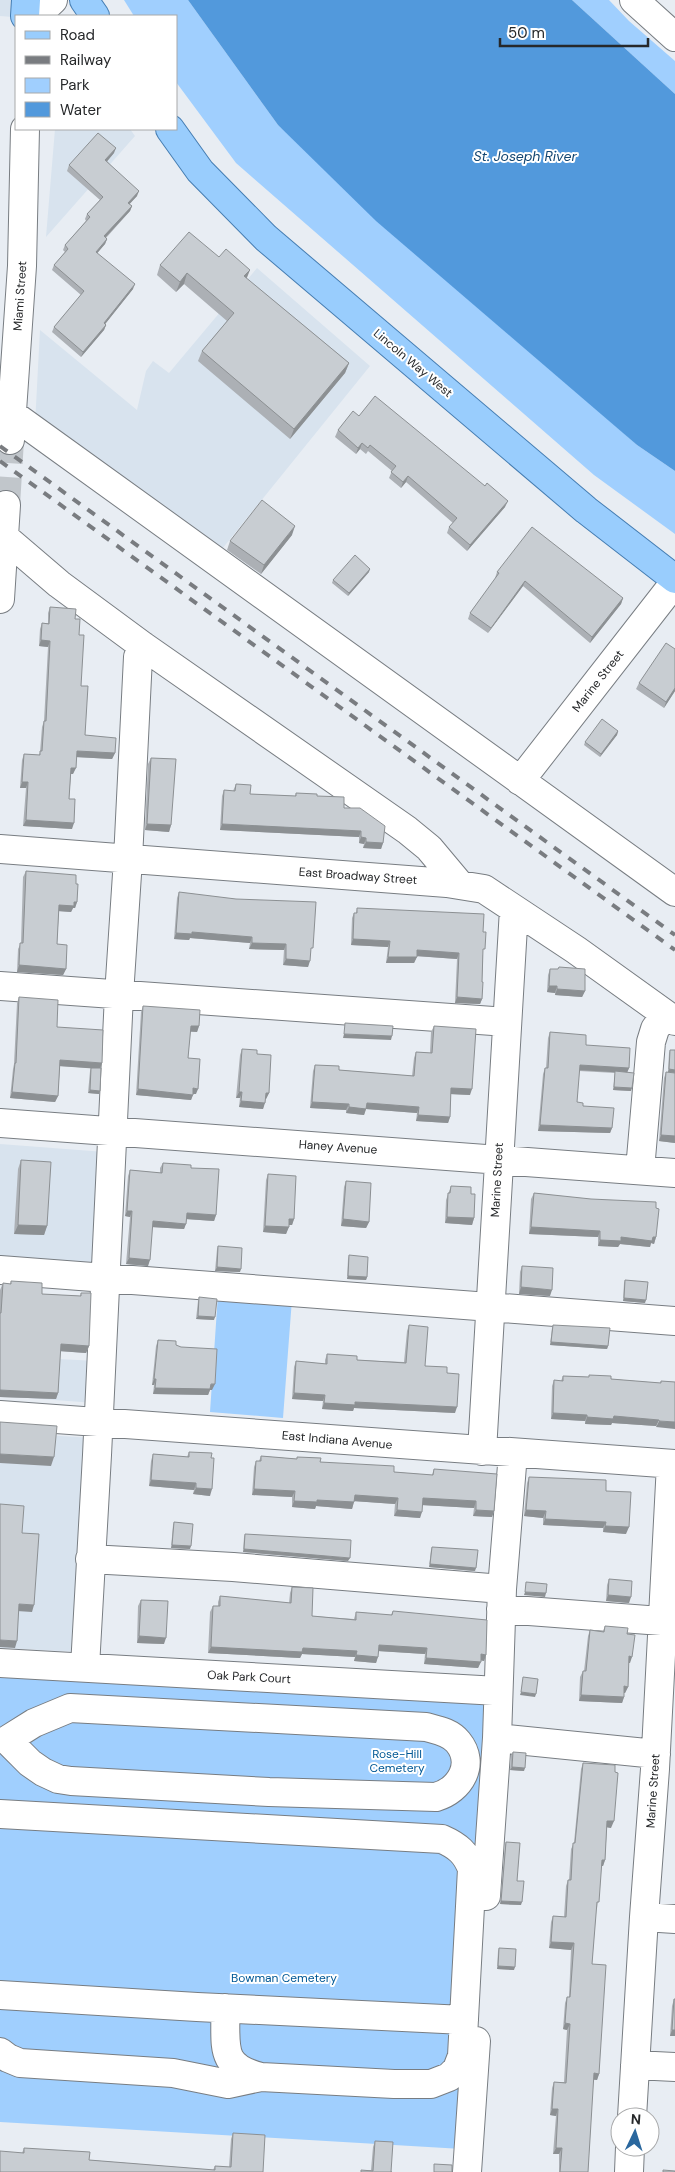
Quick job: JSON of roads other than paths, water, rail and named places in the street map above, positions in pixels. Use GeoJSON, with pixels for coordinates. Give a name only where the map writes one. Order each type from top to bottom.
{"type":"FeatureCollection","features":[{"type":"Feature","properties":{"kind":"main road"},"geometry":{"type":"LineString","coordinates":[[25,15],[26,0]]}},
{"type":"Feature","properties":{"kind":"main road","name":"Lincoln Way West"},"geometry":{"type":"LineString","coordinates":[[171,130],[200,171],[266,238],[586,510],[675,581]]}},
{"type":"Feature","properties":{"kind":"street"},"geometry":{"type":"LineString","coordinates":[[37,15],[53,0]]}},
{"type":"Feature","properties":{"kind":"street"},"geometry":{"type":"LineString","coordinates":[[634,0],[675,37]]}},
{"type":"Feature","properties":{"kind":"street","name":"Miami Street"},"geometry":{"type":"LineString","coordinates":[[9,414],[22,266],[27,137]]}},
{"type":"Feature","properties":{"kind":"street"},"geometry":{"type":"LineString","coordinates":[[9,414],[675,892]]}},
{"type":"Feature","properties":{"kind":"street"},"geometry":{"type":"LineString","coordinates":[[0,599],[6,505]]}},
{"type":"Feature","properties":{"kind":"street"},"geometry":{"type":"LineString","coordinates":[[4,537],[59,584],[143,646],[407,830],[429,848],[460,886]]}},
{"type":"Feature","properties":{"kind":"street","name":"Marine Street"},"geometry":{"type":"LineString","coordinates":[[520,781],[675,581]]}},
{"type":"Feature","properties":{"kind":"street"},"geometry":{"type":"LineString","coordinates":[[85,1667],[138,657],[143,646]]}},
{"type":"Feature","properties":{"kind":"street","name":"East Broadway Street"},"geometry":{"type":"LineString","coordinates":[[0,849],[484,889],[576,950],[670,1018]]}},
{"type":"Feature","properties":{"kind":"street","name":"Marine Street"},"geometry":{"type":"LineString","coordinates":[[482,1451],[514,909]]}},
{"type":"Feature","properties":{"kind":"street"},"geometry":{"type":"LineString","coordinates":[[0,986],[507,1022]]}},
{"type":"Feature","properties":{"kind":"street"},"geometry":{"type":"LineString","coordinates":[[640,1170],[651,1042],[655,1029],[670,1018]]}},
{"type":"Feature","properties":{"kind":"street","name":"Haney Avenue"},"geometry":{"type":"LineString","coordinates":[[0,1123],[675,1173]]}},
{"type":"Feature","properties":{"kind":"street"},"geometry":{"type":"LineString","coordinates":[[0,1270],[675,1321]]}},
{"type":"Feature","properties":{"kind":"street","name":"East Indiana Avenue"},"geometry":{"type":"LineString","coordinates":[[0,1415],[513,1454],[673,1464]]}},
{"type":"Feature","properties":{"kind":"street"},"geometry":{"type":"LineString","coordinates":[[467,2172],[497,1738],[502,1599],[513,1454]]}},
{"type":"Feature","properties":{"kind":"street","name":"Marine Street"},"geometry":{"type":"LineString","coordinates":[[633,2107],[644,1916],[662,1764],[669,1621],[673,1464]]}},
{"type":"Feature","properties":{"kind":"street"},"geometry":{"type":"LineString","coordinates":[[90,1559],[232,1567],[669,1621]]}},
{"type":"Feature","properties":{"kind":"street","name":"Oak Park Court"},"geometry":{"type":"LineString","coordinates":[[0,1663],[498,1691]]}},
{"type":"Feature","properties":{"kind":"street"},"geometry":{"type":"LineString","coordinates":[[70,1708],[276,1718],[416,1726],[437,1730],[448,1734],[458,1742],[464,1755],[466,1766],[462,1778],[456,1787],[446,1794],[436,1796],[298,1793],[124,1785],[58,1779],[30,1763],[4,1740],[34,1723],[70,1708]]}},
{"type":"Feature","properties":{"kind":"street"},"geometry":{"type":"LineString","coordinates":[[497,1738],[662,1764]]}},
{"type":"Feature","properties":{"kind":"street"},"geometry":{"type":"LineString","coordinates":[[0,1814],[442,1839],[458,1846],[468,1859],[472,1869],[462,2056],[457,2069],[449,2077],[438,2083],[394,2084],[261,2077],[244,2073],[232,2064],[226,2052],[225,2008]]}},
{"type":"Feature","properties":{"kind":"street"},"geometry":{"type":"LineString","coordinates":[[644,1916],[675,1919]]}},
{"type":"Feature","properties":{"kind":"street"},"geometry":{"type":"LineString","coordinates":[[0,1995],[464,2020]]}},
{"type":"Feature","properties":{"kind":"street"},"geometry":{"type":"LineString","coordinates":[[182,2074],[200,2071],[207,2067],[218,2056],[226,2040]]}},
{"type":"Feature","properties":{"kind":"street"},"geometry":{"type":"LineString","coordinates":[[0,2052],[20,2063],[182,2074],[216,2083],[228,2084],[261,2077]]}},
{"type":"Feature","properties":{"kind":"street"},"geometry":{"type":"LineString","coordinates":[[635,2065],[675,2067]]}},
{"type":"Feature","properties":{"kind":"street"},"geometry":{"type":"LineString","coordinates":[[629,2172],[630,2157]]}},
{"type":"Feature","properties":{"kind":"water","name":"St. Joseph River"},"geometry":{"type":"Polygon","coordinates":[[[188,0],[572,0],[675,94],[675,471],[637,445],[376,221],[278,125],[188,0]]]}},
{"type":"Feature","properties":{"kind":"tunnel"},"geometry":{"type":"LineString","coordinates":[[6,505],[10,440]]}},
{"type":"Feature","properties":{"kind":"railway"},"geometry":{"type":"LineString","coordinates":[[0,446],[675,935]]}},
{"type":"Feature","properties":{"kind":"railway"},"geometry":{"type":"LineString","coordinates":[[0,461],[675,950]]}},
{"type":"Feature","properties":{"kind":"park label","name":"Rose-Hill Cemetery"},"geometry":{"type":"Point","coordinates":[397,1761]}},
{"type":"Feature","properties":{"kind":"park label","name":"Bowman Cemetery"},"geometry":{"type":"Point","coordinates":[284,1978]}}]}
